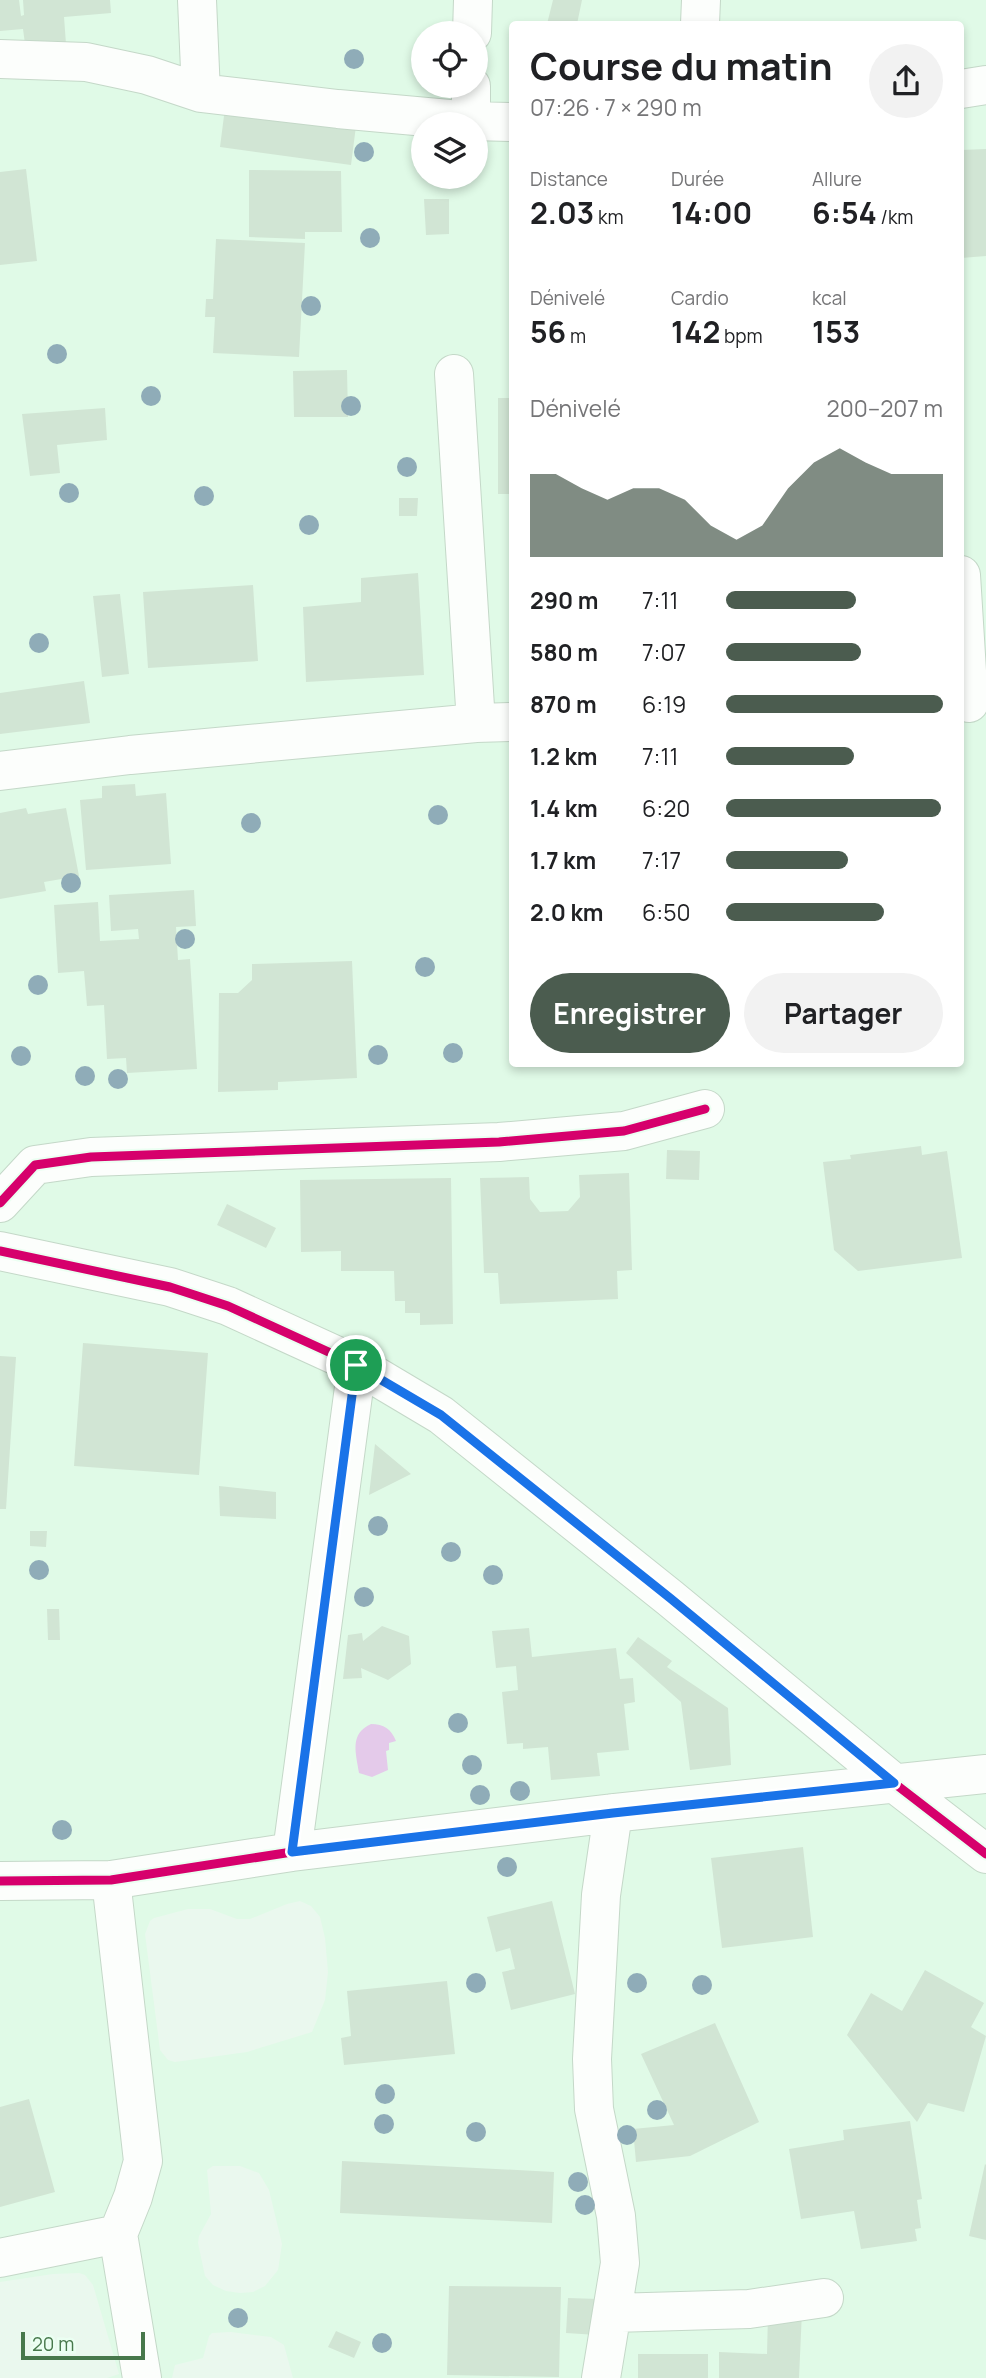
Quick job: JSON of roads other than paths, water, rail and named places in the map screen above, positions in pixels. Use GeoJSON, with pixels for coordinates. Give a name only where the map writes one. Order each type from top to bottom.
{"type":"FeatureCollection","features":[{"type":"Feature","properties":{"kind":"street"},"geometry":{"type":"LineString","coordinates":[[197,0],[201,93]]}},
{"type":"Feature","properties":{"kind":"street"},"geometry":{"type":"LineString","coordinates":[[472,0],[472,21]]}},
{"type":"Feature","properties":{"kind":"street"},"geometry":{"type":"LineString","coordinates":[[700,21],[701,0]]}},
{"type":"Feature","properties":{"kind":"street"},"geometry":{"type":"LineString","coordinates":[[0,59],[86,61],[148,75],[201,93],[338,109],[471,103],[509,120]]}},
{"type":"Feature","properties":{"kind":"street"},"geometry":{"type":"LineString","coordinates":[[964,89],[986,85]]}},
{"type":"Feature","properties":{"kind":"street"},"geometry":{"type":"LineString","coordinates":[[0,771],[130,755],[495,723],[454,374]]}},
{"type":"Feature","properties":{"kind":"street"},"geometry":{"type":"LineString","coordinates":[[964,610],[972,703]]}},
{"type":"Feature","properties":{"kind":"street"},"geometry":{"type":"LineString","coordinates":[[0,1203],[35,1165],[91,1157],[499,1142],[624,1131],[705,1109]]}},
{"type":"Feature","properties":{"kind":"street"},"geometry":{"type":"LineString","coordinates":[[0,1251],[170,1287],[229,1306],[356,1365],[441,1415],[670,1598],[894,1783],[986,1854]]}},
{"type":"Feature","properties":{"kind":"street"},"geometry":{"type":"LineString","coordinates":[[292,1852],[356,1365]]}},
{"type":"Feature","properties":{"kind":"street"},"geometry":{"type":"LineString","coordinates":[[0,1881],[111,1880],[292,1852],[613,1813],[986,1774]]}},
{"type":"Feature","properties":{"kind":"street"},"geometry":{"type":"LineString","coordinates":[[601,2378],[620,2263],[616,2216],[594,2109],[592,2059],[601,1895],[613,1813]]}},
{"type":"Feature","properties":{"kind":"street"},"geometry":{"type":"LineString","coordinates":[[111,1880],[143,2161],[133,2197],[118,2234],[142,2378]]}},
{"type":"Feature","properties":{"kind":"street"},"geometry":{"type":"LineString","coordinates":[[0,2259],[118,2234]]}},
{"type":"Feature","properties":{"kind":"street"},"geometry":{"type":"LineString","coordinates":[[613,2313],[749,2309],[824,2298]]}}]}
